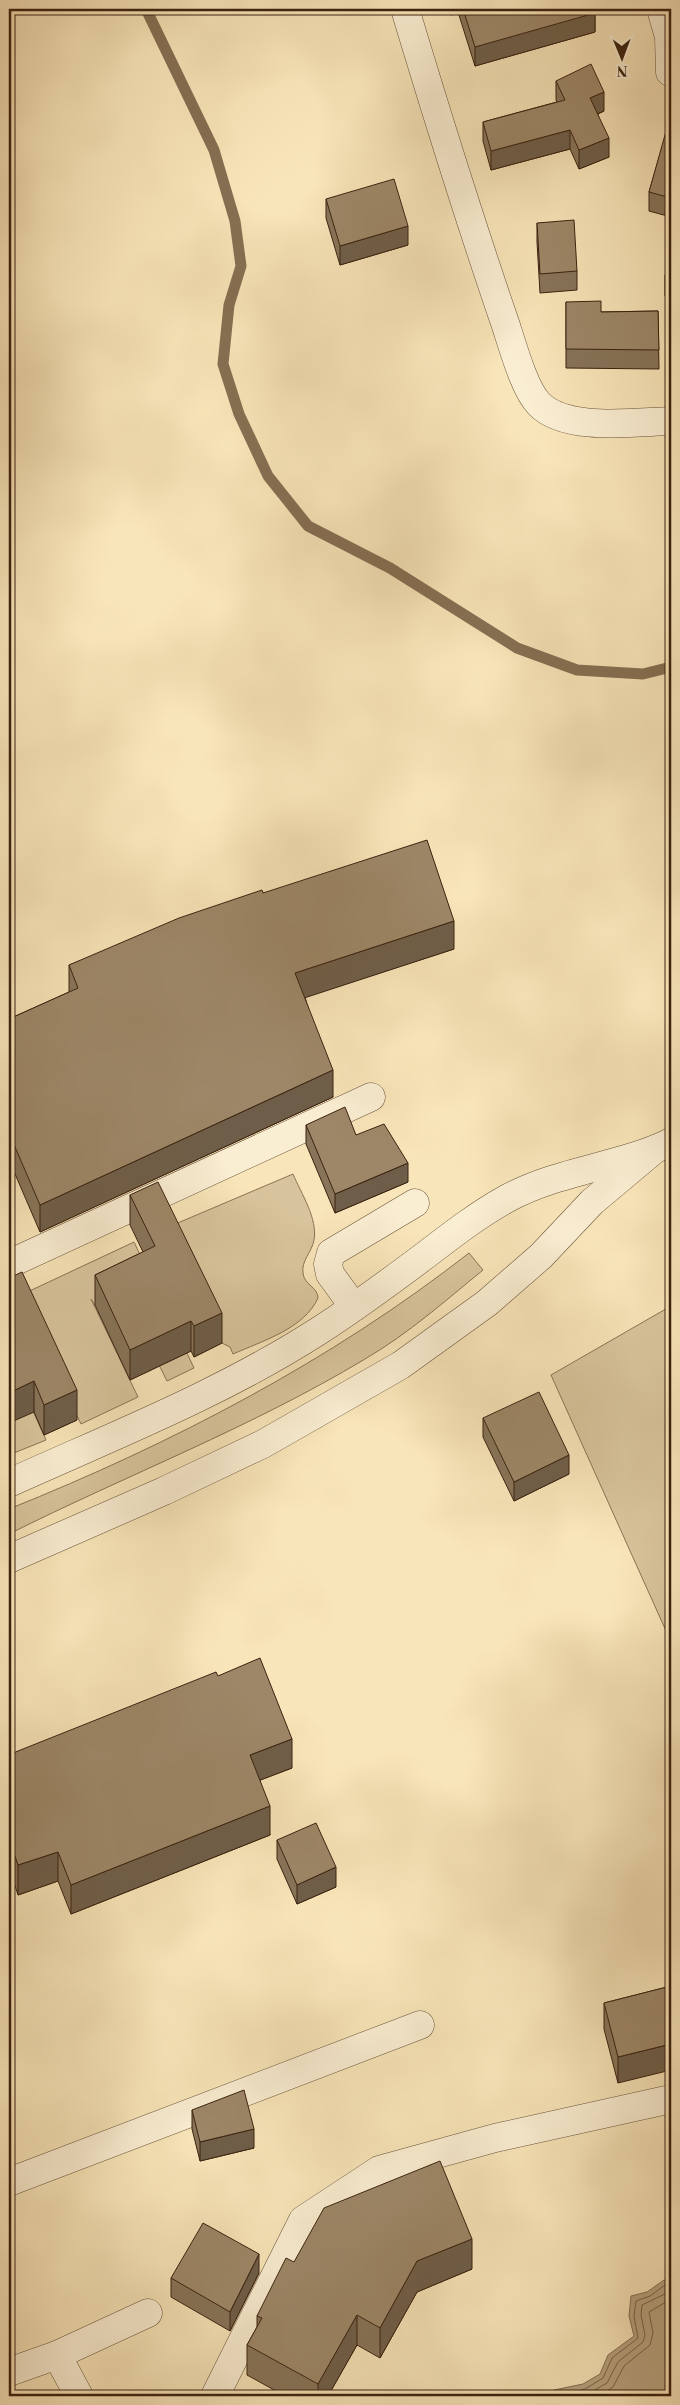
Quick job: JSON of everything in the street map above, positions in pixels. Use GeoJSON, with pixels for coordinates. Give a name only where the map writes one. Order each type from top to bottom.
{"type":"FeatureCollection","features":[{"type":"Feature","properties":{"kind":"street"},"geometry":{"type":"LineString","coordinates":[[405,9],[522,373],[538,404],[552,413],[569,420],[597,422],[671,421]]}},
{"type":"Feature","properties":{"kind":"street"},"geometry":{"type":"LineString","coordinates":[[661,9],[669,37],[670,72]]}},
{"type":"Feature","properties":{"kind":"street"},"geometry":{"type":"LineString","coordinates":[[9,1264],[371,1097]]}},
{"type":"Feature","properties":{"kind":"street"},"geometry":{"type":"LineString","coordinates":[[9,1483],[215,1391],[279,1356],[354,1306],[473,1220],[507,1199],[563,1175],[662,1146]]}},
{"type":"Feature","properties":{"kind":"street"},"geometry":{"type":"LineString","coordinates":[[9,1559],[164,1491],[263,1444],[401,1365],[487,1303],[541,1256],[592,1202],[662,1146]]}},
{"type":"Feature","properties":{"kind":"street"},"geometry":{"type":"LineString","coordinates":[[354,1306],[330,1274],[328,1264],[331,1252],[415,1203]]}},
{"type":"Feature","properties":{"kind":"street"},"geometry":{"type":"LineString","coordinates":[[9,2182],[420,2025]]}},
{"type":"Feature","properties":{"kind":"street"},"geometry":{"type":"LineString","coordinates":[[215,2396],[303,2220],[326,2205],[380,2170],[496,2138],[671,2099]]}},
{"type":"Feature","properties":{"kind":"street"},"geometry":{"type":"LineString","coordinates":[[9,2372],[57,2355],[148,2313]]}},
{"type":"Feature","properties":{"kind":"street"},"geometry":{"type":"LineString","coordinates":[[57,2355],[80,2396]]}},
{"type":"Feature","properties":{"kind":"shaded area"},"geometry":{"type":"Polygon","coordinates":[[[293,1174],[314,1224],[314,1240],[305,1260],[303,1273],[306,1280],[316,1291],[318,1298],[312,1309],[293,1326],[269,1339],[233,1354],[230,1347],[222,1343],[166,1228],[293,1174]]]}},
{"type":"Feature","properties":{"kind":"shaded area"},"geometry":{"type":"Polygon","coordinates":[[[134,1242],[194,1368],[167,1381],[123,1292],[95,1305],[91,1299],[138,1397],[81,1424],[21,1295],[134,1242]]]}},
{"type":"Feature","properties":{"kind":"shaded area"},"geometry":{"type":"Polygon","coordinates":[[[469,1253],[483,1270],[411,1328],[365,1359],[322,1384],[234,1429],[9,1534],[9,1509],[130,1457],[248,1397],[362,1329],[469,1253]]]}},
{"type":"Feature","properties":{"kind":"shaded area"},"geometry":{"type":"Polygon","coordinates":[[[671,1306],[671,1642],[551,1375],[671,1306]]]}},
{"type":"Feature","properties":{"kind":"shaded area"},"geometry":{"type":"Polygon","coordinates":[[[9,1358],[46,1440],[9,1455],[9,1358]]]}},
{"type":"Feature","properties":{"kind":"water"},"geometry":{"type":"Polygon","coordinates":[[[664,2280],[671,2280],[671,2396],[550,2396],[554,2390],[583,2384],[600,2374],[608,2355],[634,2336],[629,2316],[631,2296],[647,2292],[664,2280]]]}},
{"type":"Feature","properties":{"kind":"building"},"geometry":{"type":"Polygon","coordinates":[[[463,9],[594,9],[595,13],[475,47],[463,9]]]}},
{"type":"Feature","properties":{"kind":"building"},"geometry":{"type":"Polygon","coordinates":[[[591,64],[604,92],[590,98],[609,138],[579,150],[570,130],[491,151],[483,122],[565,100],[556,81],[591,64]]]}},
{"type":"Feature","properties":{"kind":"building"},"geometry":{"type":"Polygon","coordinates":[[[671,117],[671,198],[649,192],[671,117]]]}},
{"type":"Feature","properties":{"kind":"building"},"geometry":{"type":"Polygon","coordinates":[[[394,179],[408,226],[340,246],[326,199],[394,179]]]}},
{"type":"Feature","properties":{"kind":"building"},"geometry":{"type":"Polygon","coordinates":[[[574,220],[577,271],[540,274],[537,223],[574,220]]]}},
{"type":"Feature","properties":{"kind":"building"},"geometry":{"type":"Polygon","coordinates":[[[671,245],[671,278],[665,277],[671,245]]]}},
{"type":"Feature","properties":{"kind":"building"},"geometry":{"type":"Polygon","coordinates":[[[601,301],[601,312],[658,311],[659,350],[566,349],[566,302],[601,301]]]}},
{"type":"Feature","properties":{"kind":"building"},"geometry":{"type":"Polygon","coordinates":[[[427,840],[454,921],[295,973],[333,1070],[40,1205],[9,1133],[9,1019],[78,988],[69,965],[179,918],[262,890],[263,893],[427,840]]]}},
{"type":"Feature","properties":{"kind":"building"},"geometry":{"type":"Polygon","coordinates":[[[345,1107],[356,1135],[384,1124],[408,1163],[335,1194],[306,1125],[345,1107]]]}},
{"type":"Feature","properties":{"kind":"building"},"geometry":{"type":"Polygon","coordinates":[[[158,1182],[222,1313],[194,1326],[191,1321],[130,1350],[95,1275],[155,1246],[130,1195],[158,1182]]]}},
{"type":"Feature","properties":{"kind":"building"},"geometry":{"type":"Polygon","coordinates":[[[22,1272],[77,1390],[44,1405],[34,1381],[9,1393],[9,1278],[22,1272]]]}},
{"type":"Feature","properties":{"kind":"building"},"geometry":{"type":"Polygon","coordinates":[[[539,1392],[569,1455],[514,1482],[483,1418],[539,1392]]]}},
{"type":"Feature","properties":{"kind":"building"},"geometry":{"type":"Polygon","coordinates":[[[260,1658],[292,1739],[250,1755],[270,1806],[71,1885],[58,1852],[18,1865],[9,1839],[9,1755],[216,1672],[218,1676],[260,1658]]]}},
{"type":"Feature","properties":{"kind":"building"},"geometry":{"type":"Polygon","coordinates":[[[316,1823],[336,1867],[297,1885],[277,1840],[316,1823]]]}},
{"type":"Feature","properties":{"kind":"building"},"geometry":{"type":"Polygon","coordinates":[[[671,1986],[671,2044],[618,2057],[604,2003],[671,1986]]]}},
{"type":"Feature","properties":{"kind":"building"},"geometry":{"type":"Polygon","coordinates":[[[244,2090],[254,2129],[200,2142],[192,2110],[244,2090]]]}},
{"type":"Feature","properties":{"kind":"building"},"geometry":{"type":"Polygon","coordinates":[[[440,2161],[472,2239],[417,2261],[380,2328],[357,2315],[318,2384],[247,2345],[262,2318],[257,2316],[286,2258],[294,2262],[324,2208],[440,2161]]]}},
{"type":"Feature","properties":{"kind":"building"},"geometry":{"type":"Polygon","coordinates":[[[203,2223],[259,2254],[230,2312],[171,2278],[203,2223]]]}},
{"type":"Feature","properties":{"kind":"waterway"},"geometry":{"type":"LineString","coordinates":[[146,9],[214,150],[235,221],[241,266],[229,305],[223,364],[239,414],[268,476],[308,526],[390,568],[517,648],[577,670],[643,674],[671,667]]}}]}
